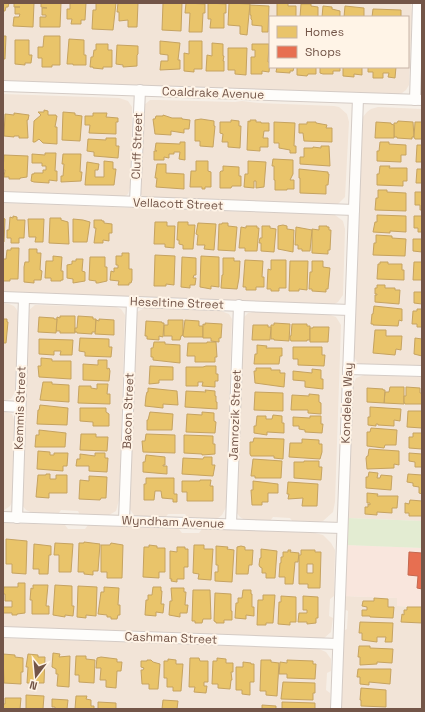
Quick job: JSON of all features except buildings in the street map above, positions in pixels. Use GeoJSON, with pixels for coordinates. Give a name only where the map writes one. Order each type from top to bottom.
{"type":"FeatureCollection","features":[{"type":"Feature","properties":{"kind":"street"},"geometry":{"type":"LineString","coordinates":[[418,3],[418,100]]}},
{"type":"Feature","properties":{"kind":"street","name":"Coaldrake Avenue"},"geometry":{"type":"LineString","coordinates":[[3,86],[418,100]]}},
{"type":"Feature","properties":{"kind":"street","name":"Cluff Street"},"geometry":{"type":"LineString","coordinates":[[135,202],[140,90]]}},
{"type":"Feature","properties":{"kind":"street","name":"Kondelea Way"},"geometry":{"type":"LineString","coordinates":[[336,709],[358,98]]}},
{"type":"Feature","properties":{"kind":"street","name":"Vellacott Street"},"geometry":{"type":"LineString","coordinates":[[3,197],[354,210]]}},
{"type":"Feature","properties":{"kind":"street","name":"Heseltine Street"},"geometry":{"type":"LineString","coordinates":[[3,297],[350,310]]}},
{"type":"Feature","properties":{"kind":"street","name":"Kemmis Street"},"geometry":{"type":"LineString","coordinates":[[17,518],[24,298]]}},
{"type":"Feature","properties":{"kind":"street","name":"Bacon Street"},"geometry":{"type":"LineString","coordinates":[[124,521],[132,302]]}},
{"type":"Feature","properties":{"kind":"street","name":"Jamrozik Street"},"geometry":{"type":"LineString","coordinates":[[231,524],[239,305]]}},
{"type":"Feature","properties":{"kind":"street"},"geometry":{"type":"LineString","coordinates":[[348,369],[422,371]]}},
{"type":"Feature","properties":{"kind":"street"},"geometry":{"type":"LineString","coordinates":[[3,406],[20,407]]}},
{"type":"Feature","properties":{"kind":"street","name":"Wyndham Avenue"},"geometry":{"type":"LineString","coordinates":[[3,517],[342,528]]}},
{"type":"Feature","properties":{"kind":"street","name":"Cashman Street"},"geometry":{"type":"LineString","coordinates":[[3,632],[338,644]]}},
{"type":"Feature","properties":{"kind":"shaded area"},"geometry":{"type":"Polygon","coordinates":[[[3,3],[411,3],[412,14],[409,85],[402,93],[395,95],[3,81],[3,3]]]}},
{"type":"Feature","properties":{"kind":"shaded area"},"geometry":{"type":"Polygon","coordinates":[[[3,94],[119,98],[128,101],[132,107],[132,117],[130,188],[128,194],[122,198],[3,194],[3,94]]]}},
{"type":"Feature","properties":{"kind":"shaded area"},"geometry":{"type":"Polygon","coordinates":[[[150,100],[242,101],[339,107],[347,114],[349,122],[345,197],[337,205],[144,198],[139,192],[143,106],[150,100]]]}},
{"type":"Feature","properties":{"kind":"shaded area"},"geometry":{"type":"Polygon","coordinates":[[[378,107],[422,109],[422,368],[362,365],[357,362],[354,357],[362,122],[363,117],[367,112],[378,107]]]}},
{"type":"Feature","properties":{"kind":"shaded area"},"geometry":{"type":"Polygon","coordinates":[[[3,203],[335,215],[343,221],[345,229],[343,295],[338,302],[331,306],[3,294],[3,203]]]}},
{"type":"Feature","properties":{"kind":"shaded area"},"geometry":{"type":"Polygon","coordinates":[[[3,303],[14,306],[18,314],[15,392],[11,399],[3,401],[3,303]]]}},
{"type":"Feature","properties":{"kind":"shaded area"},"geometry":{"type":"Polygon","coordinates":[[[35,305],[116,307],[121,309],[125,315],[119,500],[116,511],[109,515],[80,515],[78,511],[61,510],[58,514],[33,513],[26,510],[22,505],[28,311],[35,305]]]}},
{"type":"Feature","properties":{"kind":"shaded area"},"geometry":{"type":"Polygon","coordinates":[[[145,308],[221,311],[229,314],[232,319],[226,507],[222,515],[218,518],[188,518],[185,514],[168,514],[165,518],[141,517],[134,515],[129,508],[137,312],[145,308]]]}},
{"type":"Feature","properties":{"kind":"shaded area"},"geometry":{"type":"Polygon","coordinates":[[[248,313],[330,315],[336,317],[341,325],[335,502],[333,512],[323,521],[293,522],[290,518],[273,517],[270,521],[245,520],[236,512],[242,319],[248,313]]]}},
{"type":"Feature","properties":{"kind":"shaded area"},"geometry":{"type":"Polygon","coordinates":[[[364,375],[422,377],[422,521],[348,518],[352,388],[356,378],[364,375]]]}},
{"type":"Feature","properties":{"kind":"shaded area"},"geometry":{"type":"Polygon","coordinates":[[[3,411],[12,414],[15,422],[13,500],[10,506],[3,511],[3,411]]]}},
{"type":"Feature","properties":{"kind":"shaded area"},"geometry":{"type":"Polygon","coordinates":[[[3,523],[65,525],[68,529],[85,529],[88,525],[179,529],[182,533],[199,533],[202,529],[315,533],[323,535],[331,543],[335,550],[334,596],[330,599],[329,616],[333,618],[331,632],[323,639],[3,629],[3,523]]]}},
{"type":"Feature","properties":{"kind":"shaded area"},"geometry":{"type":"Polygon","coordinates":[[[346,545],[422,548],[422,607],[397,606],[397,598],[344,596],[346,545]]]}},
{"type":"Feature","properties":{"kind":"shaded area"},"geometry":{"type":"Polygon","coordinates":[[[344,596],[397,598],[397,606],[422,607],[422,709],[340,709],[343,631],[347,629],[348,611],[344,609],[344,596]]]}},
{"type":"Feature","properties":{"kind":"shaded area"},"geometry":{"type":"Polygon","coordinates":[[[3,638],[319,649],[326,652],[331,659],[331,671],[327,673],[326,690],[330,693],[330,709],[3,709],[3,638]]]}},
{"type":"Feature","properties":{"kind":"green space"},"geometry":{"type":"Polygon","coordinates":[[[348,518],[422,521],[422,548],[346,545],[348,518]]]}}]}
